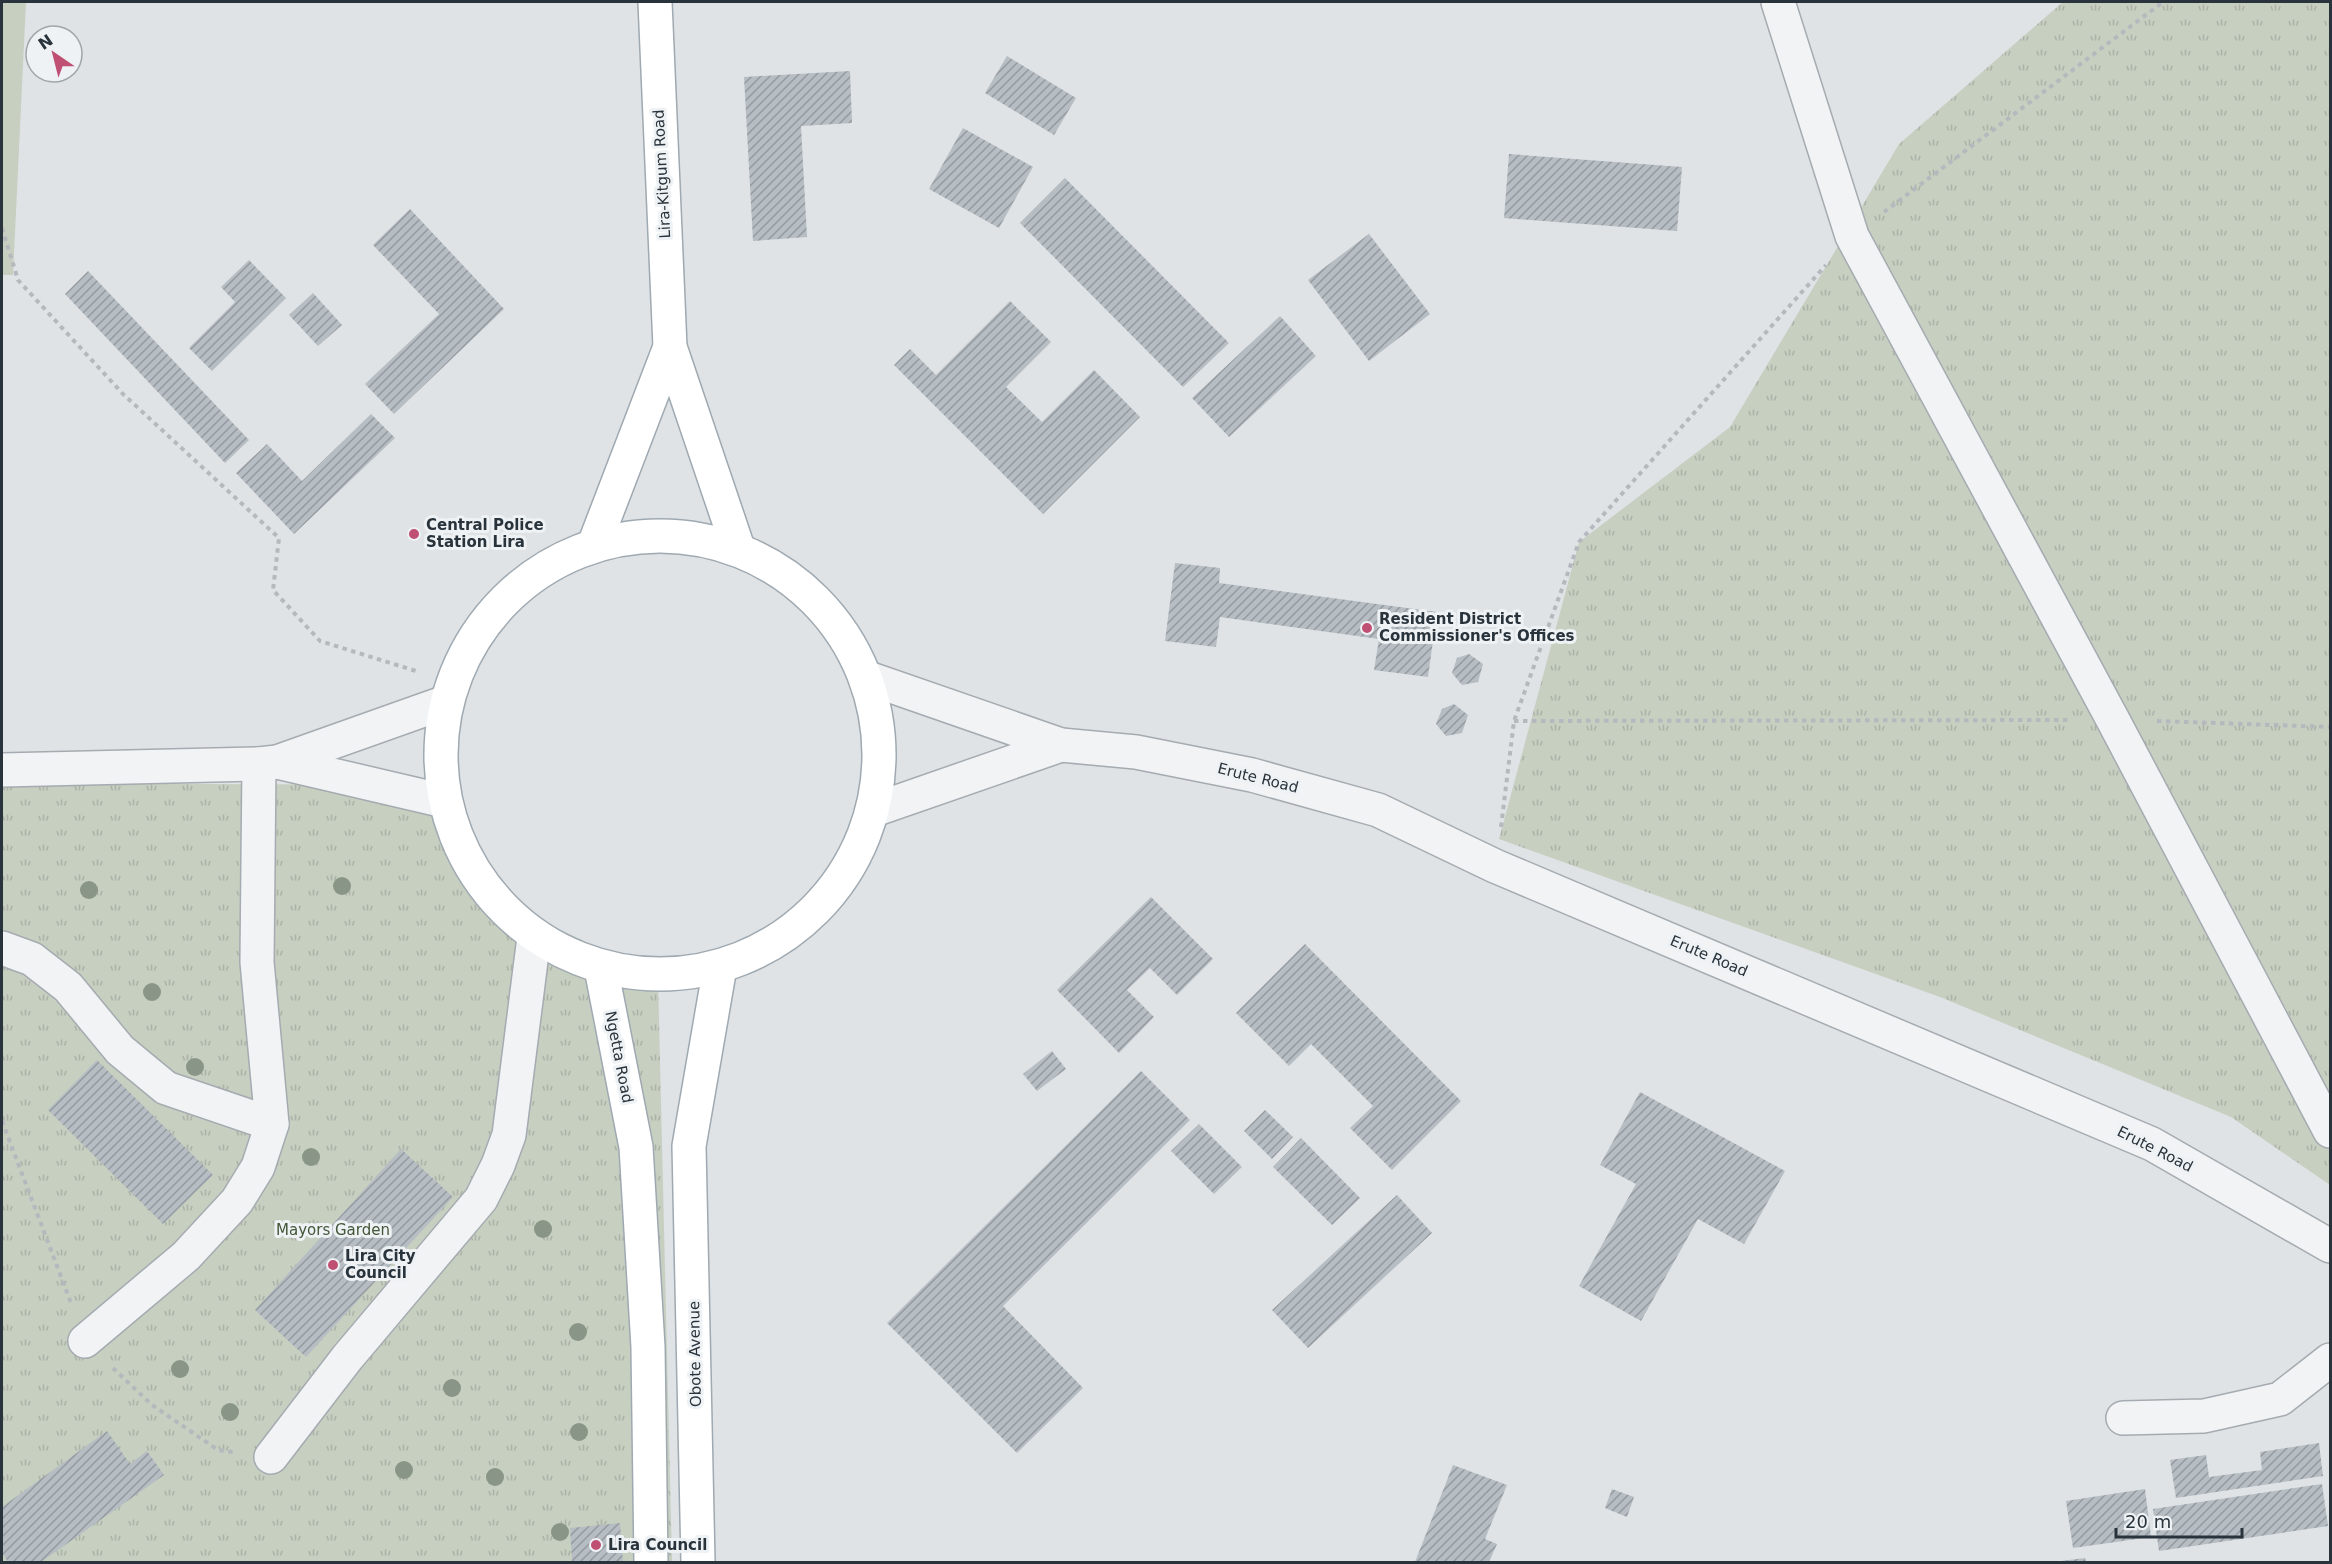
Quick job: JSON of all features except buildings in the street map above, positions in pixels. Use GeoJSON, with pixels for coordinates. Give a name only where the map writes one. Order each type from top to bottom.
{"type":"FeatureCollection","features":[{"type":"Feature","properties":{"kind":"main road","name":"Lira-Kitgum Road"},"geometry":{"type":"LineString","coordinates":[[655,2],[670,347],[738,548]]}},
{"type":"Feature","properties":{"kind":"main road","name":"Lira-Kitgum Road"},"geometry":{"type":"LineString","coordinates":[[594,545],[670,347]]}},
{"type":"Feature","properties":{"kind":"main road"},"geometry":{"type":"LineString","coordinates":[[666,534],[738,548],[794,578],[838,623],[868,678],[882,744],[874,810],[853,862],[818,909],[773,944],[720,967],[661,976],[601,968],[555,950],[534,937],[492,899],[462,853],[444,801],[449,692],[474,636],[507,597],[547,566],[594,545],[666,534]]}},
{"type":"Feature","properties":{"kind":"main road","name":"Obote Avenue"},"geometry":{"type":"LineString","coordinates":[[698,1563],[689,1146],[720,967]]}},
{"type":"Feature","properties":{"kind":"main road","name":"Ngetta Road"},"geometry":{"type":"LineString","coordinates":[[601,968],[636,1147],[648,1347],[651,1563]]}},
{"type":"Feature","properties":{"kind":"street"},"geometry":{"type":"LineString","coordinates":[[1778,2],[1852,236],[2331,1131]]}},
{"type":"Feature","properties":{"kind":"street"},"geometry":{"type":"LineString","coordinates":[[868,678],[1060,745]]}},
{"type":"Feature","properties":{"kind":"street"},"geometry":{"type":"LineString","coordinates":[[268,763],[449,692]]}},
{"type":"Feature","properties":{"kind":"street"},"geometry":{"type":"LineString","coordinates":[[874,810],[1060,745]]}},
{"type":"Feature","properties":{"kind":"street","name":"Erute Road"},"geometry":{"type":"LineString","coordinates":[[1060,745],[1136,752],[1263,778],[1378,810],[1495,866],[2152,1144],[2331,1246]]}},
{"type":"Feature","properties":{"kind":"street"},"geometry":{"type":"LineString","coordinates":[[85,1341],[186,1256],[237,1201],[258,1167],[272,1124],[257,962],[268,763]]}},
{"type":"Feature","properties":{"kind":"street"},"geometry":{"type":"LineString","coordinates":[[2,770],[268,763],[444,801]]}},
{"type":"Feature","properties":{"kind":"street"},"geometry":{"type":"LineString","coordinates":[[271,1457],[347,1358],[481,1199],[509,1136],[534,937]]}},
{"type":"Feature","properties":{"kind":"street"},"geometry":{"type":"LineString","coordinates":[[2,948],[32,959],[68,987],[120,1050],[166,1088],[272,1124]]}},
{"type":"Feature","properties":{"kind":"street"},"geometry":{"type":"LineString","coordinates":[[2123,1418],[2204,1416],[2280,1399],[2331,1360]]}},
{"type":"Feature","properties":{"kind":"path"},"geometry":{"type":"LineString","coordinates":[[1495,866],[1514,721],[1579,542],[1852,236],[2163,2]]}},
{"type":"Feature","properties":{"kind":"path"},"geometry":{"type":"LineString","coordinates":[[2,228],[18,280],[123,394],[279,538],[273,590],[320,641],[449,692]]}},
{"type":"Feature","properties":{"kind":"path"},"geometry":{"type":"LineString","coordinates":[[1514,721],[2113,720],[2331,727]]}},
{"type":"Feature","properties":{"kind":"green space"},"geometry":{"type":"Polygon","coordinates":[[[2,2],[26,2],[13,275],[2,275],[2,2]]]}},
{"type":"Feature","properties":{"kind":"green space"},"geometry":{"type":"Polygon","coordinates":[[[2063,2],[2330,2],[2330,1185],[2231,1117],[1940,997],[1499,839],[1579,542],[1730,427],[1899,144],[2063,2]]]}},
{"type":"Feature","properties":{"kind":"green space","name":"Mayors Garden"},"geometry":{"type":"Polygon","coordinates":[[[2,783],[441,785],[489,896],[658,976],[672,1562],[2,1562],[2,783]]]}},
{"type":"Feature","properties":{"kind":"place","name":"Central Police Station Lira"},"geometry":{"type":"Point","coordinates":[414,534]}},
{"type":"Feature","properties":{"kind":"place","name":"Resident District Commissioner's Offices"},"geometry":{"type":"Point","coordinates":[1367,628]}},
{"type":"Feature","properties":{"kind":"place","name":"Lira City Council"},"geometry":{"type":"Point","coordinates":[333,1265]}},
{"type":"Feature","properties":{"kind":"place","name":"Lira Council"},"geometry":{"type":"Point","coordinates":[596,1545]}}]}
